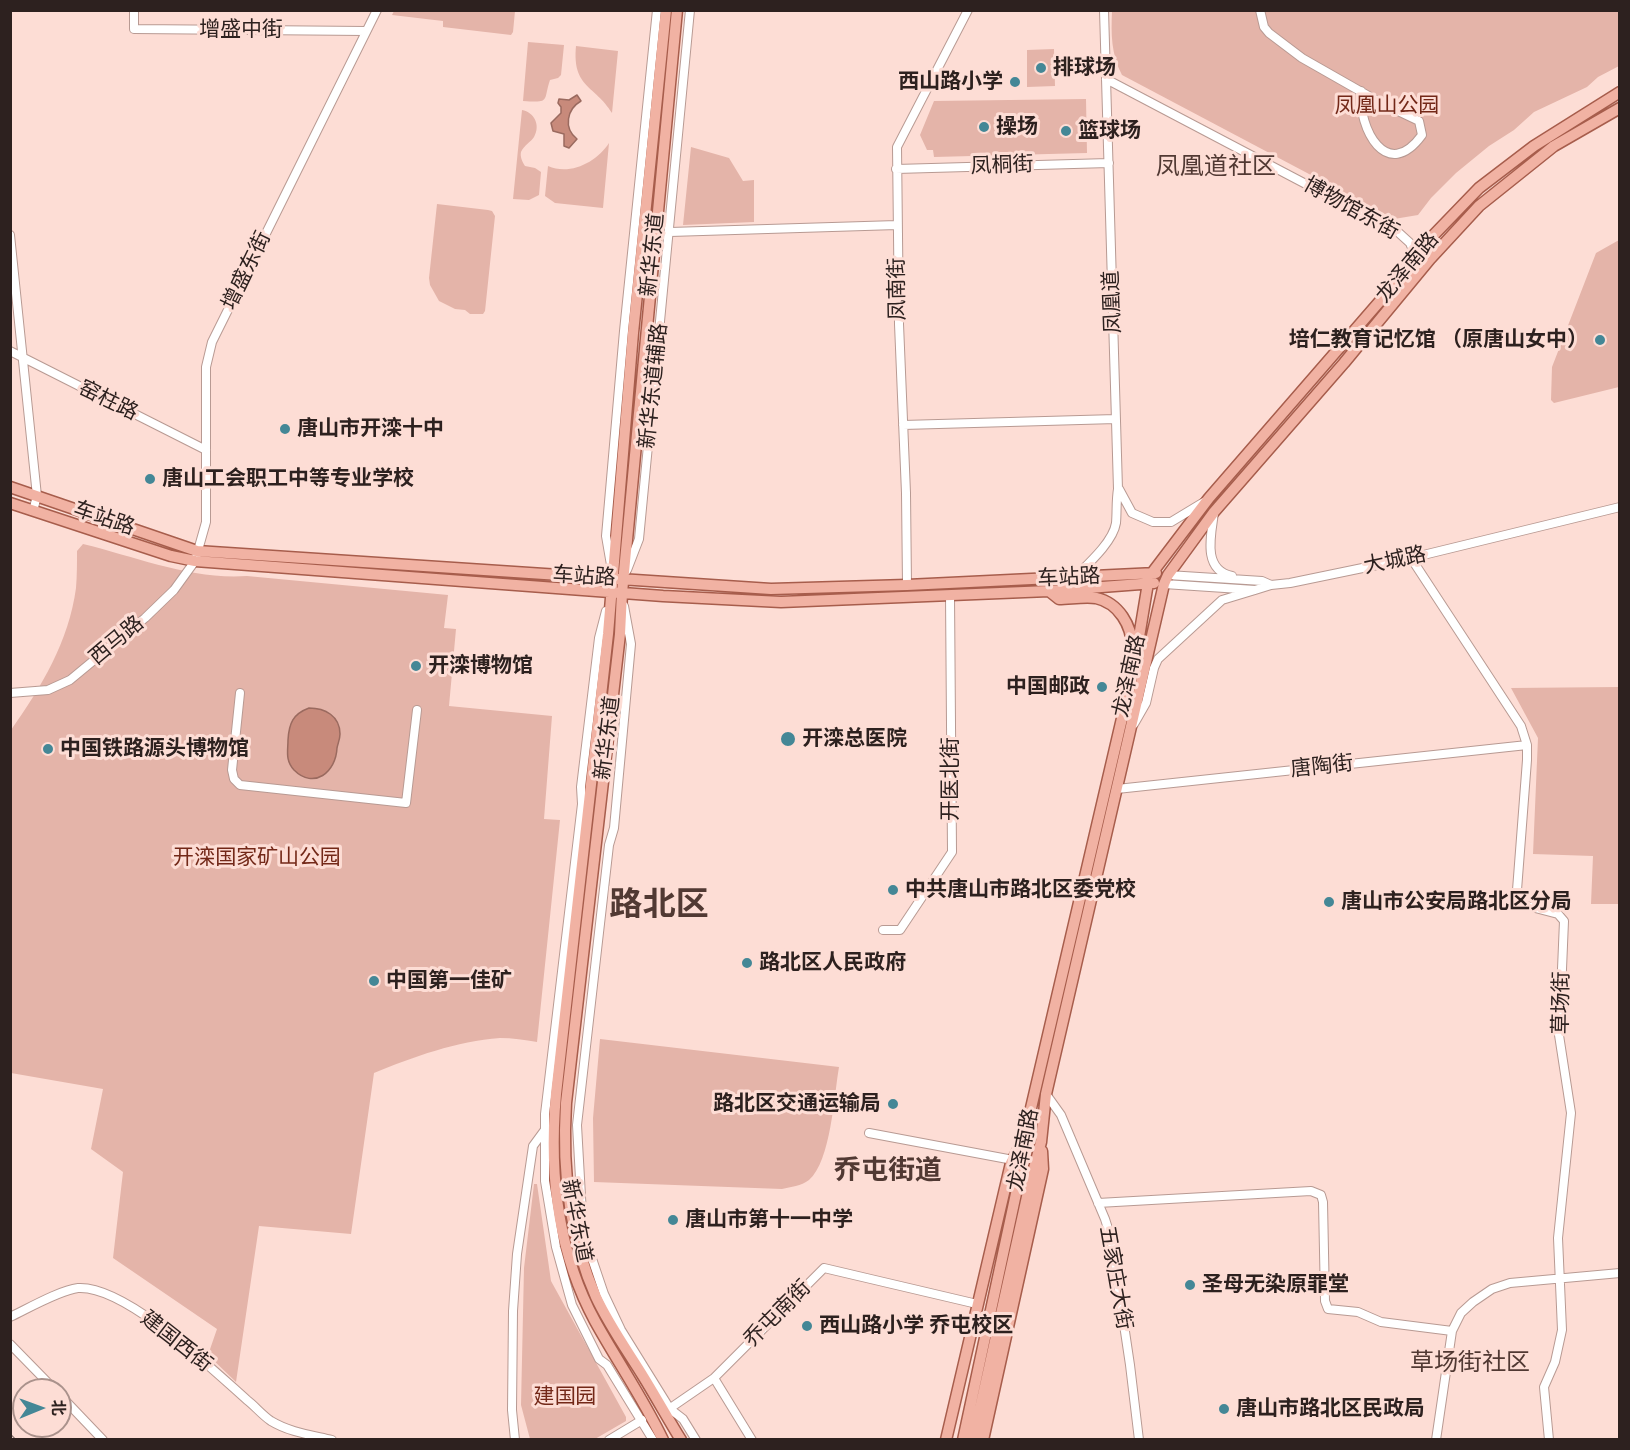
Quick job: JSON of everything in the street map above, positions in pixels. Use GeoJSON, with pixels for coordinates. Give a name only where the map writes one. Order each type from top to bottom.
{"type":"FeatureCollection","features":[{"type":"Feature","properties":{"kind":"main road","name":"新华东道"},"geometry":{"type":"LineString","coordinates":[[666,10],[633,333],[618,586],[620,634],[566,1103],[564,1149],[571,1218],[587,1275],[605,1316],[668,1410],[680,1439]]}},
{"type":"Feature","properties":{"kind":"main road","name":"新华东道"},"geometry":{"type":"LineString","coordinates":[[663,1440],[649,1410],[594,1319],[578,1280],[561,1225],[553,1156],[554,1123],[618,586],[677,10]]}},
{"type":"Feature","properties":{"kind":"main road","name":"龙泽南路"},"geometry":{"type":"LineString","coordinates":[[963,1440],[1020,1175],[1024,1138],[1134,667],[1150,578],[1209,498],[1393,286],[1424,245],[1479,188],[1508,164],[1582,114],[1620,92]]}},
{"type":"Feature","properties":{"kind":"main road","name":"龙泽南路"},"geometry":{"type":"LineString","coordinates":[[973,1440],[1027,1194],[1041,1142],[1046,1094],[1166,580],[1214,512],[1344,363],[1421,270],[1479,206],[1554,146],[1620,108]]}},
{"type":"Feature","properties":{"kind":"main road","name":"车站路"},"geometry":{"type":"LineString","coordinates":[[10,487],[196,556]]}},
{"type":"Feature","properties":{"kind":"main road","name":"车站路"},"geometry":{"type":"LineString","coordinates":[[10,503],[171,556],[618,586],[781,602],[1049,591],[1150,578]]}},
{"type":"Feature","properties":{"kind":"main road","name":"车站路"},"geometry":{"type":"LineString","coordinates":[[618,586],[771,589],[1075,578],[1166,580]]}},
{"type":"Feature","properties":{"kind":"main road"},"geometry":{"type":"LineString","coordinates":[[1049,591],[1059,599],[1096,598],[1116,609],[1130,627],[1134,667]]}},
{"type":"Feature","properties":{"kind":"main road"},"geometry":{"type":"LineString","coordinates":[[946,1440],[1013,1160],[1024,1138]]}},
{"type":"Feature","properties":{"kind":"main road"},"geometry":{"type":"LineString","coordinates":[[983,1440],[1043,1169],[1041,1142]]}},
{"type":"Feature","properties":{"kind":"street","name":"增盛中街"},"geometry":{"type":"LineString","coordinates":[[134,10],[134,29],[366,31]]}},
{"type":"Feature","properties":{"kind":"street","name":"增盛东街"},"geometry":{"type":"LineString","coordinates":[[196,556],[206,522],[206,367],[212,342],[376,10]]}},
{"type":"Feature","properties":{"kind":"street","name":"新华东道辅路"},"geometry":{"type":"LineString","coordinates":[[618,586],[606,536],[624,331],[657,10]]}},
{"type":"Feature","properties":{"kind":"street","name":"新华东道辅路"},"geometry":{"type":"LineString","coordinates":[[618,586],[639,539],[690,10]]}},
{"type":"Feature","properties":{"kind":"street","name":"凤南街"},"geometry":{"type":"LineString","coordinates":[[906,585],[897,147],[968,10]]}},
{"type":"Feature","properties":{"kind":"street","name":"凤凰道"},"geometry":{"type":"LineString","coordinates":[[1075,578],[1094,559],[1113,534],[1118,489],[1104,10]]}},
{"type":"Feature","properties":{"kind":"street"},"geometry":{"type":"LineString","coordinates":[[1260,10],[1264,27],[1269,33],[1302,58],[1419,121],[1422,135],[1412,149],[1397,155],[1385,152],[1375,141],[1362,119],[1361,91]]}},
{"type":"Feature","properties":{"kind":"street","name":"博物馆东街"},"geometry":{"type":"LineString","coordinates":[[1106,79],[1399,233],[1410,243],[1421,270]]}},
{"type":"Feature","properties":{"kind":"street","name":"凤桐街"},"geometry":{"type":"LineString","coordinates":[[896,169],[1109,163]]}},
{"type":"Feature","properties":{"kind":"street"},"geometry":{"type":"LineString","coordinates":[[670,232],[897,225]]}},
{"type":"Feature","properties":{"kind":"street"},"geometry":{"type":"LineString","coordinates":[[10,235],[37,496],[33,511]]}},
{"type":"Feature","properties":{"kind":"street","name":"窑柱路"},"geometry":{"type":"LineString","coordinates":[[10,351],[206,450]]}},
{"type":"Feature","properties":{"kind":"street"},"geometry":{"type":"LineString","coordinates":[[903,425],[1116,419]]}},
{"type":"Feature","properties":{"kind":"street"},"geometry":{"type":"LineString","coordinates":[[1118,489],[1132,513],[1143,519],[1164,523],[1179,519],[1209,498]]}},
{"type":"Feature","properties":{"kind":"street","name":"大城路"},"geometry":{"type":"LineString","coordinates":[[1130,731],[1146,703],[1158,659],[1222,600],[1271,585],[1411,558],[1620,507]]}},
{"type":"Feature","properties":{"kind":"street"},"geometry":{"type":"LineString","coordinates":[[1214,512],[1209,540],[1213,561],[1219,570],[1228,575],[1262,580],[1271,585]]}},
{"type":"Feature","properties":{"kind":"street","name":"西马路"},"geometry":{"type":"LineString","coordinates":[[10,693],[48,690],[70,680],[174,590],[196,556]]}},
{"type":"Feature","properties":{"kind":"street","name":"草场街"},"geometry":{"type":"LineString","coordinates":[[1411,558],[1521,726],[1527,745],[1516,903],[1558,914],[1564,921],[1561,993],[1557,1022],[1571,1113],[1558,1238],[1560,1278]]}},
{"type":"Feature","properties":{"kind":"street"},"geometry":{"type":"LineString","coordinates":[[1166,580],[1262,580]]}},
{"type":"Feature","properties":{"kind":"street"},"geometry":{"type":"LineString","coordinates":[[1166,580],[1255,590]]}},
{"type":"Feature","properties":{"kind":"street"},"geometry":{"type":"LineString","coordinates":[[618,586],[598,638],[544,1131],[545,1181],[549,1215],[572,1305],[599,1359],[607,1365],[653,1440]]}},
{"type":"Feature","properties":{"kind":"street"},"geometry":{"type":"LineString","coordinates":[[618,586],[631,644],[614,828],[608,857],[577,1125],[583,1232],[594,1267],[621,1330],[668,1410],[683,1419],[696,1440]]}},
{"type":"Feature","properties":{"kind":"street","name":"开医北街"},"geometry":{"type":"LineString","coordinates":[[883,930],[900,930],[952,852],[950,596]]}},
{"type":"Feature","properties":{"kind":"street"},"geometry":{"type":"LineString","coordinates":[[240,693],[232,770],[234,779],[240,785],[406,803],[417,710]]}},
{"type":"Feature","properties":{"kind":"street","name":"唐陶街"},"geometry":{"type":"LineString","coordinates":[[1117,789],[1527,745]]}},
{"type":"Feature","properties":{"kind":"street","name":"五家庄大街"},"geometry":{"type":"LineString","coordinates":[[1046,1094],[1061,1115],[1111,1238],[1139,1440]]}},
{"type":"Feature","properties":{"kind":"street"},"geometry":{"type":"LineString","coordinates":[[515,1440],[512,1410],[512,1333],[517,1254],[533,1146],[544,1131],[554,1123]]}},
{"type":"Feature","properties":{"kind":"street"},"geometry":{"type":"LineString","coordinates":[[869,1133],[1013,1160]]}},
{"type":"Feature","properties":{"kind":"street"},"geometry":{"type":"LineString","coordinates":[[1098,1203],[1311,1191],[1321,1195],[1323,1202],[1325,1301],[1328,1309],[1358,1311],[1381,1322],[1452,1331]]}},
{"type":"Feature","properties":{"kind":"street","name":"乔屯南街"},"geometry":{"type":"LineString","coordinates":[[668,1410],[714,1378],[824,1268],[977,1304]]}},
{"type":"Feature","properties":{"kind":"street"},"geometry":{"type":"LineString","coordinates":[[1436,1440],[1452,1331],[1461,1313],[1492,1289],[1510,1283],[1620,1273]]}},
{"type":"Feature","properties":{"kind":"street"},"geometry":{"type":"LineString","coordinates":[[1549,1440],[1544,1387],[1555,1362],[1562,1330],[1560,1278]]}},
{"type":"Feature","properties":{"kind":"street","name":"建国西街"},"geometry":{"type":"LineString","coordinates":[[10,1317],[64,1292],[78,1288],[109,1296],[158,1326],[272,1421],[301,1433],[332,1440]]}},
{"type":"Feature","properties":{"kind":"street"},"geometry":{"type":"LineString","coordinates":[[10,1344],[43,1378]]}},
{"type":"Feature","properties":{"kind":"street"},"geometry":{"type":"LineString","coordinates":[[714,1378],[752,1440]]}},
{"type":"Feature","properties":{"kind":"street"},"geometry":{"type":"LineString","coordinates":[[72,1408],[103,1440]]}},
{"type":"Feature","properties":{"kind":"street"},"geometry":{"type":"LineString","coordinates":[[609,1440],[642,1420]]}},
{"type":"Feature","properties":{"kind":"green space"},"geometry":{"type":"Polygon","coordinates":[[[394,10],[515,11],[513,32],[511,35],[443,27],[443,21],[392,15],[394,10]]]}},
{"type":"Feature","properties":{"kind":"green space","name":"凤凰山公园"},"geometry":{"type":"Polygon","coordinates":[[[1112,11],[1619,11],[1619,66],[1598,77],[1587,87],[1534,112],[1514,130],[1489,146],[1456,173],[1418,215],[1394,219],[1122,75],[1112,44],[1112,11]]]}},
{"type":"Feature","properties":{"kind":"green space"},"geometry":{"type":"Polygon","coordinates":[[[528,42],[564,45],[561,75],[550,80],[546,96],[538,102],[523,101],[528,42]]]}},
{"type":"Feature","properties":{"kind":"green space"},"geometry":{"type":"Polygon","coordinates":[[[576,46],[618,51],[612,113],[581,78],[576,60],[576,46]]]}},
{"type":"Feature","properties":{"kind":"green space","name":"排球场"},"geometry":{"type":"Polygon","coordinates":[[[1054,49],[1055,86],[1027,87],[1027,50],[1054,49]]]}},
{"type":"Feature","properties":{"kind":"green space","name":"操场"},"geometry":{"type":"Polygon","coordinates":[[[1086,99],[1087,153],[934,157],[933,150],[927,150],[920,135],[934,101],[1086,99]]]}},
{"type":"Feature","properties":{"kind":"green space"},"geometry":{"type":"Polygon","coordinates":[[[522,110],[533,116],[537,128],[534,137],[521,152],[521,156],[525,166],[541,172],[539,195],[529,200],[513,199],[522,110]]]}},
{"type":"Feature","properties":{"kind":"green space"},"geometry":{"type":"Polygon","coordinates":[[[609,143],[603,208],[555,203],[545,196],[548,166],[565,169],[582,165],[598,156],[609,143]]]}},
{"type":"Feature","properties":{"kind":"green space"},"geometry":{"type":"Polygon","coordinates":[[[691,147],[729,158],[743,181],[754,180],[754,222],[683,225],[691,147]]]}},
{"type":"Feature","properties":{"kind":"green space"},"geometry":{"type":"Polygon","coordinates":[[[437,204],[488,210],[492,211],[495,216],[483,314],[470,314],[439,301],[430,285],[437,204]]]}},
{"type":"Feature","properties":{"kind":"green space"},"geometry":{"type":"Polygon","coordinates":[[[1619,240],[1619,387],[1554,403],[1551,400],[1552,367],[1596,253],[1619,240]]]}},
{"type":"Feature","properties":{"kind":"green space","name":"开滦国家矿山公园"},"geometry":{"type":"Polygon","coordinates":[[[83,544],[205,575],[247,576],[448,595],[444,628],[456,629],[449,706],[552,716],[544,819],[560,820],[537,1042],[500,1038],[468,1042],[374,1073],[351,1234],[259,1226],[236,1382],[208,1355],[217,1329],[113,1258],[123,1172],[91,1149],[103,1089],[11,1073],[11,730],[43,681],[67,627],[76,588],[77,551],[83,544]]]}},
{"type":"Feature","properties":{"kind":"green space"},"geometry":{"type":"Polygon","coordinates":[[[1619,687],[1619,904],[1591,904],[1593,856],[1533,854],[1538,738],[1511,688],[1619,687]]]}},
{"type":"Feature","properties":{"kind":"green space"},"geometry":{"type":"Polygon","coordinates":[[[600,1039],[839,1067],[827,1143],[816,1171],[806,1182],[782,1189],[594,1182],[593,1118],[600,1039]]]}},
{"type":"Feature","properties":{"kind":"green space","name":"建国园"},"geometry":{"type":"Polygon","coordinates":[[[534,1184],[537,1184],[551,1281],[626,1417],[626,1421],[595,1439],[530,1439],[521,1405],[524,1268],[534,1184]]]}},
{"type":"Feature","properties":{"kind":"shaded area"},"geometry":{"type":"Polygon","coordinates":[[[577,95],[581,101],[572,109],[568,124],[577,139],[569,148],[564,146],[564,134],[553,131],[551,123],[561,113],[559,99],[569,100],[577,95]]]}},
{"type":"Feature","properties":{"kind":"shaded area"},"geometry":{"type":"Polygon","coordinates":[[[309,708],[330,714],[337,722],[340,734],[333,764],[323,776],[316,778],[302,776],[294,770],[289,763],[288,755],[291,724],[299,713],[309,708]]]}},
{"type":"Feature","properties":{"kind":"railway"},"geometry":{"type":"LineString","coordinates":[[10,1436],[14,1440]]}},
{"type":"Feature","properties":{"kind":"place","name":"排球场"},"geometry":{"type":"Point","coordinates":[1041,68]}},
{"type":"Feature","properties":{"kind":"place","name":"西山路小学"},"geometry":{"type":"Point","coordinates":[1015,82]}},
{"type":"Feature","properties":{"kind":"place","name":"操场"},"geometry":{"type":"Point","coordinates":[984,127]}},
{"type":"Feature","properties":{"kind":"place","name":"篮球场"},"geometry":{"type":"Point","coordinates":[1066,131]}},
{"type":"Feature","properties":{"kind":"place","name":"培仁教育记忆馆 （原唐山女中）"},"geometry":{"type":"Point","coordinates":[1600,340]}},
{"type":"Feature","properties":{"kind":"place","name":"唐山市开滦十中"},"geometry":{"type":"Point","coordinates":[285,429]}},
{"type":"Feature","properties":{"kind":"place","name":"唐山工会职工中等专业学校"},"geometry":{"type":"Point","coordinates":[150,479]}},
{"type":"Feature","properties":{"kind":"place","name":"开滦博物馆"},"geometry":{"type":"Point","coordinates":[416,666]}},
{"type":"Feature","properties":{"kind":"place","name":"中国邮政"},"geometry":{"type":"Point","coordinates":[1102,687]}},
{"type":"Feature","properties":{"kind":"place","name":"开滦总医院"},"geometry":{"type":"Point","coordinates":[788,739]}},
{"type":"Feature","properties":{"kind":"place","name":"中国铁路源头博物馆"},"geometry":{"type":"Point","coordinates":[48,749]}},
{"type":"Feature","properties":{"kind":"place","name":"中共唐山市路北区委党校"},"geometry":{"type":"Point","coordinates":[893,890]}},
{"type":"Feature","properties":{"kind":"place","name":"唐山市公安局路北区分局"},"geometry":{"type":"Point","coordinates":[1329,902]}},
{"type":"Feature","properties":{"kind":"place","name":"路北区人民政府"},"geometry":{"type":"Point","coordinates":[747,963]}},
{"type":"Feature","properties":{"kind":"place","name":"中国第一佳矿"},"geometry":{"type":"Point","coordinates":[374,981]}},
{"type":"Feature","properties":{"kind":"place","name":"路北区交通运输局"},"geometry":{"type":"Point","coordinates":[893,1104]}},
{"type":"Feature","properties":{"kind":"place","name":"唐山市第十一中学"},"geometry":{"type":"Point","coordinates":[673,1220]}},
{"type":"Feature","properties":{"kind":"place","name":"圣母无染原罪堂"},"geometry":{"type":"Point","coordinates":[1190,1285]}},
{"type":"Feature","properties":{"kind":"place","name":"西山路小学 乔屯校区"},"geometry":{"type":"Point","coordinates":[807,1326]}},
{"type":"Feature","properties":{"kind":"place","name":"唐山市路北区民政局"},"geometry":{"type":"Point","coordinates":[1224,1409]}},
{"type":"Feature","properties":{"kind":"district","name":"凤凰道社区"},"geometry":{"type":"Point","coordinates":[1216,167]}},
{"type":"Feature","properties":{"kind":"district","name":"路北区"},"geometry":{"type":"Point","coordinates":[659,906]}},
{"type":"Feature","properties":{"kind":"district","name":"乔屯街道"},"geometry":{"type":"Point","coordinates":[888,1172]}},
{"type":"Feature","properties":{"kind":"district","name":"草场街社区"},"geometry":{"type":"Point","coordinates":[1470,1363]}}]}
